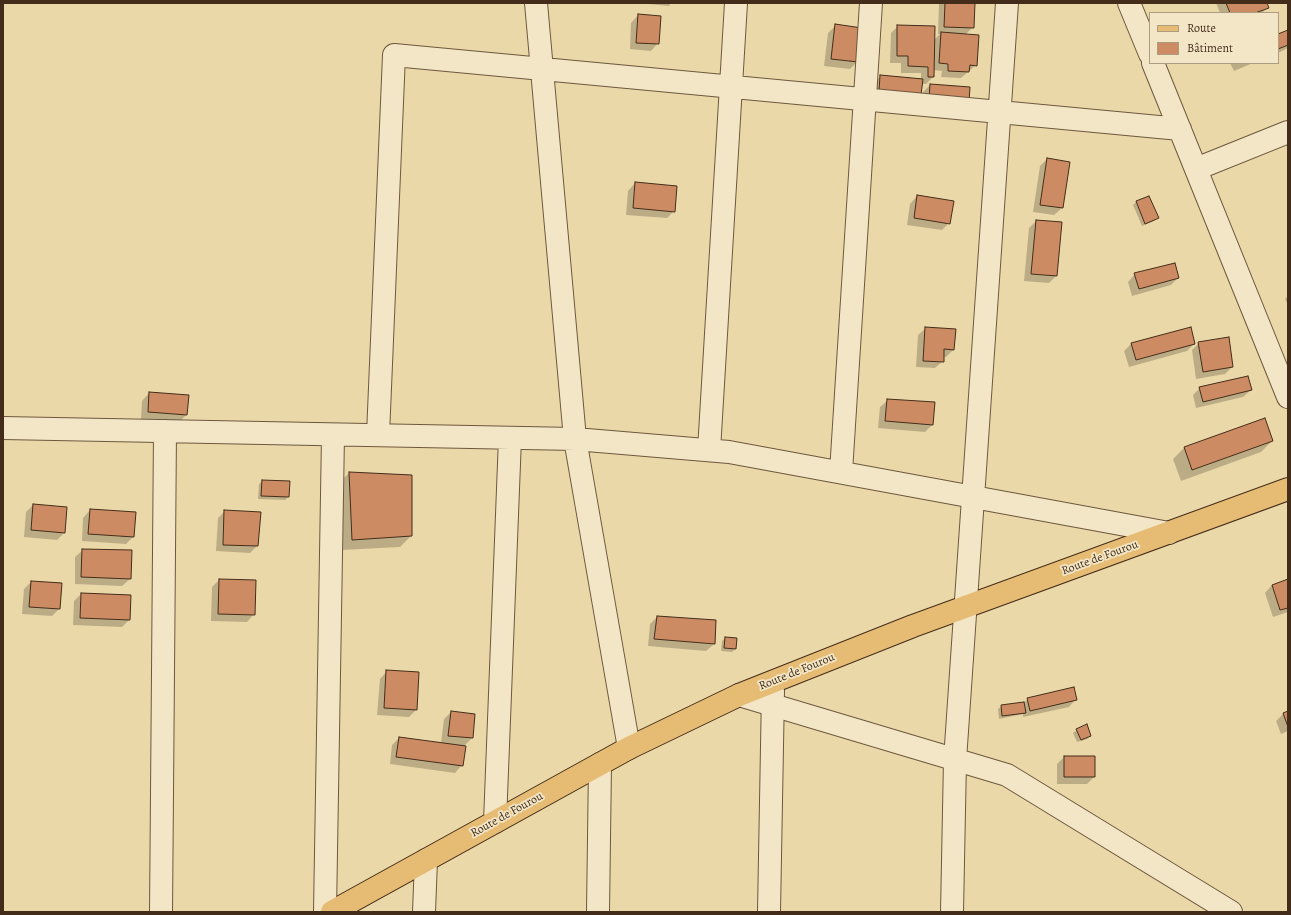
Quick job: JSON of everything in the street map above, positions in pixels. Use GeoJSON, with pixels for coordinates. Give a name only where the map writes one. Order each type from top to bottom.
{"type":"FeatureCollection","features":[{"type":"Feature","properties":{"kind":"main road","name":"Route de Fourou"},"geometry":{"type":"LineString","coordinates":[[332,912],[629,748],[739,695],[913,626],[1288,489]]}},
{"type":"Feature","properties":{"kind":"street"},"geometry":{"type":"LineString","coordinates":[[536,3],[575,439],[629,748]]}},
{"type":"Feature","properties":{"kind":"street"},"geometry":{"type":"LineString","coordinates":[[709,450],[736,3]]}},
{"type":"Feature","properties":{"kind":"street"},"geometry":{"type":"LineString","coordinates":[[841,472],[871,3]]}},
{"type":"Feature","properties":{"kind":"street"},"geometry":{"type":"LineString","coordinates":[[952,912],[955,760],[1007,3]]}},
{"type":"Feature","properties":{"kind":"street"},"geometry":{"type":"LineString","coordinates":[[1129,3],[1149,52]]}},
{"type":"Feature","properties":{"kind":"street"},"geometry":{"type":"LineString","coordinates":[[378,435],[394,54],[1180,129]]}},
{"type":"Feature","properties":{"kind":"street"},"geometry":{"type":"LineString","coordinates":[[1153,64],[1288,397]]}},
{"type":"Feature","properties":{"kind":"street"},"geometry":{"type":"LineString","coordinates":[[1196,169],[1288,132]]}},
{"type":"Feature","properties":{"kind":"street"},"geometry":{"type":"LineString","coordinates":[[3,428],[575,439],[709,450],[730,452],[841,472],[1169,533]]}},
{"type":"Feature","properties":{"kind":"street"},"geometry":{"type":"LineString","coordinates":[[161,912],[165,431]]}},
{"type":"Feature","properties":{"kind":"street"},"geometry":{"type":"LineString","coordinates":[[325,912],[333,435]]}},
{"type":"Feature","properties":{"kind":"street"},"geometry":{"type":"LineString","coordinates":[[495,822],[510,438]]}},
{"type":"Feature","properties":{"kind":"street"},"geometry":{"type":"LineString","coordinates":[[769,912],[773,682]]}},
{"type":"Feature","properties":{"kind":"street"},"geometry":{"type":"LineString","coordinates":[[739,695],[1007,775],[1231,912]]}},
{"type":"Feature","properties":{"kind":"street"},"geometry":{"type":"LineString","coordinates":[[598,912],[600,764]]}},
{"type":"Feature","properties":{"kind":"street"},"geometry":{"type":"LineString","coordinates":[[424,912],[426,860]]}},
{"type":"Feature","properties":{"kind":"building"},"geometry":{"type":"Polygon","coordinates":[[[945,3],[975,3],[974,28],[944,27],[945,3]]]}},
{"type":"Feature","properties":{"kind":"building"},"geometry":{"type":"Polygon","coordinates":[[[1226,3],[1267,3],[1269,8],[1258,12],[1230,12],[1226,3]]]}},
{"type":"Feature","properties":{"kind":"building"},"geometry":{"type":"Polygon","coordinates":[[[638,14],[661,16],[659,44],[636,43],[638,14]]]}},
{"type":"Feature","properties":{"kind":"building"},"geometry":{"type":"Polygon","coordinates":[[[835,24],[862,28],[858,62],[831,59],[835,24]]]}},
{"type":"Feature","properties":{"kind":"building"},"geometry":{"type":"Polygon","coordinates":[[[897,25],[935,26],[934,77],[928,77],[928,67],[908,66],[908,56],[897,56],[897,25]]]}},
{"type":"Feature","properties":{"kind":"building"},"geometry":{"type":"Polygon","coordinates":[[[1288,30],[1288,45],[1279,49],[1279,34],[1288,30]]]}},
{"type":"Feature","properties":{"kind":"building"},"geometry":{"type":"Polygon","coordinates":[[[941,32],[979,35],[977,66],[970,65],[969,72],[948,71],[948,64],[939,63],[941,32]]]}},
{"type":"Feature","properties":{"kind":"building"},"geometry":{"type":"Polygon","coordinates":[[[880,75],[923,79],[921,95],[879,91],[880,75]]]}},
{"type":"Feature","properties":{"kind":"building"},"geometry":{"type":"Polygon","coordinates":[[[930,84],[970,87],[969,102],[929,99],[930,84]]]}},
{"type":"Feature","properties":{"kind":"building"},"geometry":{"type":"Polygon","coordinates":[[[1047,158],[1070,162],[1063,208],[1040,205],[1047,158]]]}},
{"type":"Feature","properties":{"kind":"building"},"geometry":{"type":"Polygon","coordinates":[[[635,182],[677,186],[675,212],[633,208],[635,182]]]}},
{"type":"Feature","properties":{"kind":"building"},"geometry":{"type":"Polygon","coordinates":[[[917,195],[954,201],[950,224],[914,218],[917,195]]]}},
{"type":"Feature","properties":{"kind":"building"},"geometry":{"type":"Polygon","coordinates":[[[1149,196],[1159,218],[1145,224],[1136,201],[1149,196]]]}},
{"type":"Feature","properties":{"kind":"building"},"geometry":{"type":"Polygon","coordinates":[[[1036,220],[1062,222],[1057,276],[1031,274],[1036,220]]]}},
{"type":"Feature","properties":{"kind":"building"},"geometry":{"type":"Polygon","coordinates":[[[1175,263],[1179,278],[1139,289],[1134,273],[1175,263]]]}},
{"type":"Feature","properties":{"kind":"building"},"geometry":{"type":"Polygon","coordinates":[[[925,327],[956,329],[954,350],[944,349],[944,362],[923,361],[925,327]]]}},
{"type":"Feature","properties":{"kind":"building"},"geometry":{"type":"Polygon","coordinates":[[[1191,327],[1195,344],[1136,360],[1131,343],[1191,327]]]}},
{"type":"Feature","properties":{"kind":"building"},"geometry":{"type":"Polygon","coordinates":[[[1229,337],[1233,367],[1203,372],[1198,342],[1229,337]]]}},
{"type":"Feature","properties":{"kind":"building"},"geometry":{"type":"Polygon","coordinates":[[[1248,376],[1252,390],[1203,402],[1199,387],[1248,376]]]}},
{"type":"Feature","properties":{"kind":"building"},"geometry":{"type":"Polygon","coordinates":[[[149,392],[189,395],[187,415],[148,412],[149,392]]]}},
{"type":"Feature","properties":{"kind":"building"},"geometry":{"type":"Polygon","coordinates":[[[887,399],[935,402],[933,425],[885,421],[887,399]]]}},
{"type":"Feature","properties":{"kind":"building"},"geometry":{"type":"Polygon","coordinates":[[[1265,418],[1273,441],[1192,470],[1184,447],[1265,418]]]}},
{"type":"Feature","properties":{"kind":"building"},"geometry":{"type":"Polygon","coordinates":[[[349,472],[412,475],[412,536],[352,540],[349,472]]]}},
{"type":"Feature","properties":{"kind":"building"},"geometry":{"type":"Polygon","coordinates":[[[262,480],[290,481],[289,497],[261,496],[262,480]]]}},
{"type":"Feature","properties":{"kind":"building"},"geometry":{"type":"Polygon","coordinates":[[[33,504],[67,507],[65,533],[31,530],[33,504]]]}},
{"type":"Feature","properties":{"kind":"building"},"geometry":{"type":"Polygon","coordinates":[[[90,509],[136,512],[134,537],[88,534],[90,509]]]}},
{"type":"Feature","properties":{"kind":"building"},"geometry":{"type":"Polygon","coordinates":[[[224,510],[261,512],[258,546],[223,545],[224,510]]]}},
{"type":"Feature","properties":{"kind":"building"},"geometry":{"type":"Polygon","coordinates":[[[82,549],[132,550],[131,579],[81,577],[82,549]]]}},
{"type":"Feature","properties":{"kind":"building"},"geometry":{"type":"Polygon","coordinates":[[[219,579],[256,580],[255,615],[218,614],[219,579]]]}},
{"type":"Feature","properties":{"kind":"building"},"geometry":{"type":"Polygon","coordinates":[[[1288,579],[1288,608],[1280,610],[1272,585],[1288,579]]]}},
{"type":"Feature","properties":{"kind":"building"},"geometry":{"type":"Polygon","coordinates":[[[31,581],[62,583],[60,609],[29,607],[31,581]]]}},
{"type":"Feature","properties":{"kind":"building"},"geometry":{"type":"Polygon","coordinates":[[[81,593],[131,595],[130,620],[80,618],[81,593]]]}},
{"type":"Feature","properties":{"kind":"building"},"geometry":{"type":"Polygon","coordinates":[[[657,616],[716,620],[715,644],[654,639],[657,616]]]}},
{"type":"Feature","properties":{"kind":"building"},"geometry":{"type":"Polygon","coordinates":[[[725,637],[737,638],[736,649],[724,648],[725,637]]]}},
{"type":"Feature","properties":{"kind":"building"},"geometry":{"type":"Polygon","coordinates":[[[386,670],[419,672],[417,710],[384,708],[386,670]]]}},
{"type":"Feature","properties":{"kind":"building"},"geometry":{"type":"Polygon","coordinates":[[[1074,687],[1077,700],[1030,711],[1027,698],[1074,687]]]}},
{"type":"Feature","properties":{"kind":"building"},"geometry":{"type":"Polygon","coordinates":[[[1024,702],[1026,713],[1002,716],[1001,705],[1024,702]]]}},
{"type":"Feature","properties":{"kind":"building"},"geometry":{"type":"Polygon","coordinates":[[[451,711],[475,714],[473,738],[448,736],[451,711]]]}},
{"type":"Feature","properties":{"kind":"building"},"geometry":{"type":"Polygon","coordinates":[[[1288,711],[1288,727],[1283,713],[1288,711]]]}},
{"type":"Feature","properties":{"kind":"building"},"geometry":{"type":"Polygon","coordinates":[[[1087,724],[1091,736],[1081,740],[1076,729],[1087,724]]]}},
{"type":"Feature","properties":{"kind":"building"},"geometry":{"type":"Polygon","coordinates":[[[399,737],[466,746],[463,766],[396,757],[399,737]]]}},
{"type":"Feature","properties":{"kind":"building"},"geometry":{"type":"Polygon","coordinates":[[[1064,756],[1095,756],[1095,777],[1064,777],[1064,756]]]}}]}
